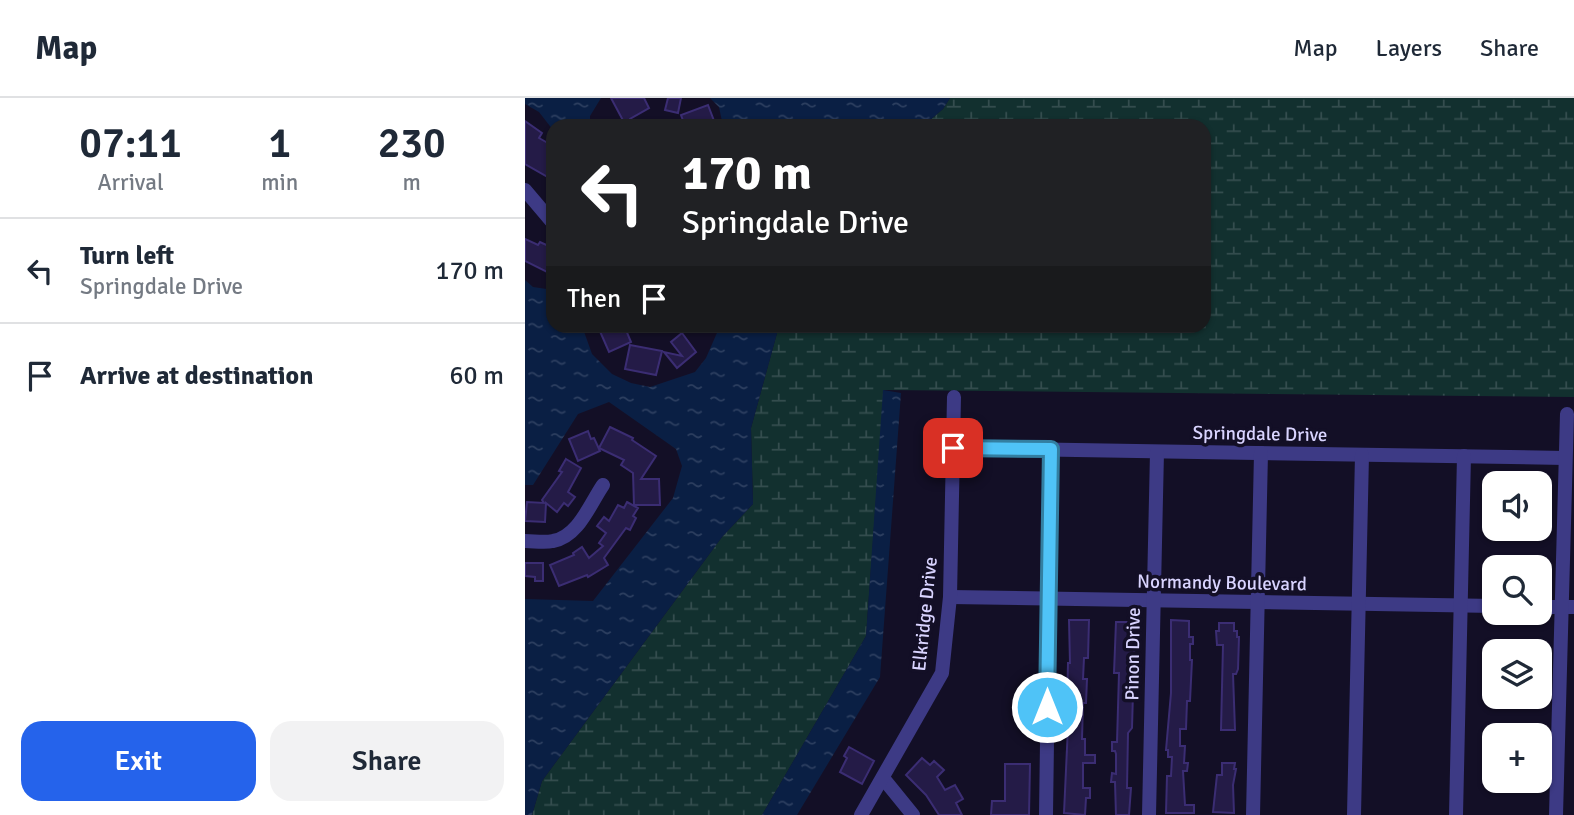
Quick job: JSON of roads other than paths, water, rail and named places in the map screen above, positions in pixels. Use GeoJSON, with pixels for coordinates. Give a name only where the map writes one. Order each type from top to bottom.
{"type":"FeatureCollection","features":[{"type":"Feature","properties":{"kind":"street"},"geometry":{"type":"LineString","coordinates":[[525,190],[546,215]]}},
{"type":"Feature","properties":{"kind":"street","name":"Elkridge Drive"},"geometry":{"type":"LineString","coordinates":[[862,815],[942,673],[950,597],[954,397]]}},
{"type":"Feature","properties":{"kind":"street"},"geometry":{"type":"LineString","coordinates":[[1556,815],[1568,607],[1565,458],[1567,414]]}},
{"type":"Feature","properties":{"kind":"street","name":"Springdale Drive"},"geometry":{"type":"LineString","coordinates":[[953,448],[1565,458]]}},
{"type":"Feature","properties":{"kind":"street"},"geometry":{"type":"LineString","coordinates":[[1046,815],[1051,449]]}},
{"type":"Feature","properties":{"kind":"street","name":"Pinon Drive"},"geometry":{"type":"LineString","coordinates":[[1149,815],[1157,452]]}},
{"type":"Feature","properties":{"kind":"street"},"geometry":{"type":"LineString","coordinates":[[1253,815],[1261,453]]}},
{"type":"Feature","properties":{"kind":"street"},"geometry":{"type":"LineString","coordinates":[[1354,815],[1362,455]]}},
{"type":"Feature","properties":{"kind":"street"},"geometry":{"type":"LineString","coordinates":[[1456,815],[1464,456]]}},
{"type":"Feature","properties":{"kind":"street"},"geometry":{"type":"LineString","coordinates":[[525,541],[554,541],[565,536],[576,528],[603,485]]}},
{"type":"Feature","properties":{"kind":"street","name":"Normandy Boulevard"},"geometry":{"type":"LineString","coordinates":[[950,597],[1482,606]]}},
{"type":"Feature","properties":{"kind":"street"},"geometry":{"type":"LineString","coordinates":[[883,778],[913,815]]}},
{"type":"Feature","properties":{"kind":"water"},"geometry":{"type":"Polygon","coordinates":[[[525,98],[601,98],[590,119],[546,121],[539,112],[525,104],[525,98]]]}},
{"type":"Feature","properties":{"kind":"water"},"geometry":{"type":"Polygon","coordinates":[[[710,98],[950,98],[943,109],[931,119],[722,119],[719,107],[710,98]]]}},
{"type":"Feature","properties":{"kind":"water"},"geometry":{"type":"Polygon","coordinates":[[[525,280],[533,287],[546,289],[546,333],[584,333],[592,354],[612,374],[631,383],[650,387],[695,372],[706,358],[717,333],[777,333],[751,428],[753,504],[722,537],[542,781],[532,815],[525,815],[525,599],[593,601],[673,498],[682,466],[676,449],[609,402],[578,414],[533,485],[525,485],[525,280]]]}},
{"type":"Feature","properties":{"kind":"water"},"geometry":{"type":"Polygon","coordinates":[[[883,390],[901,393],[880,677],[797,815],[762,815],[866,636],[883,390]]]}}]}
